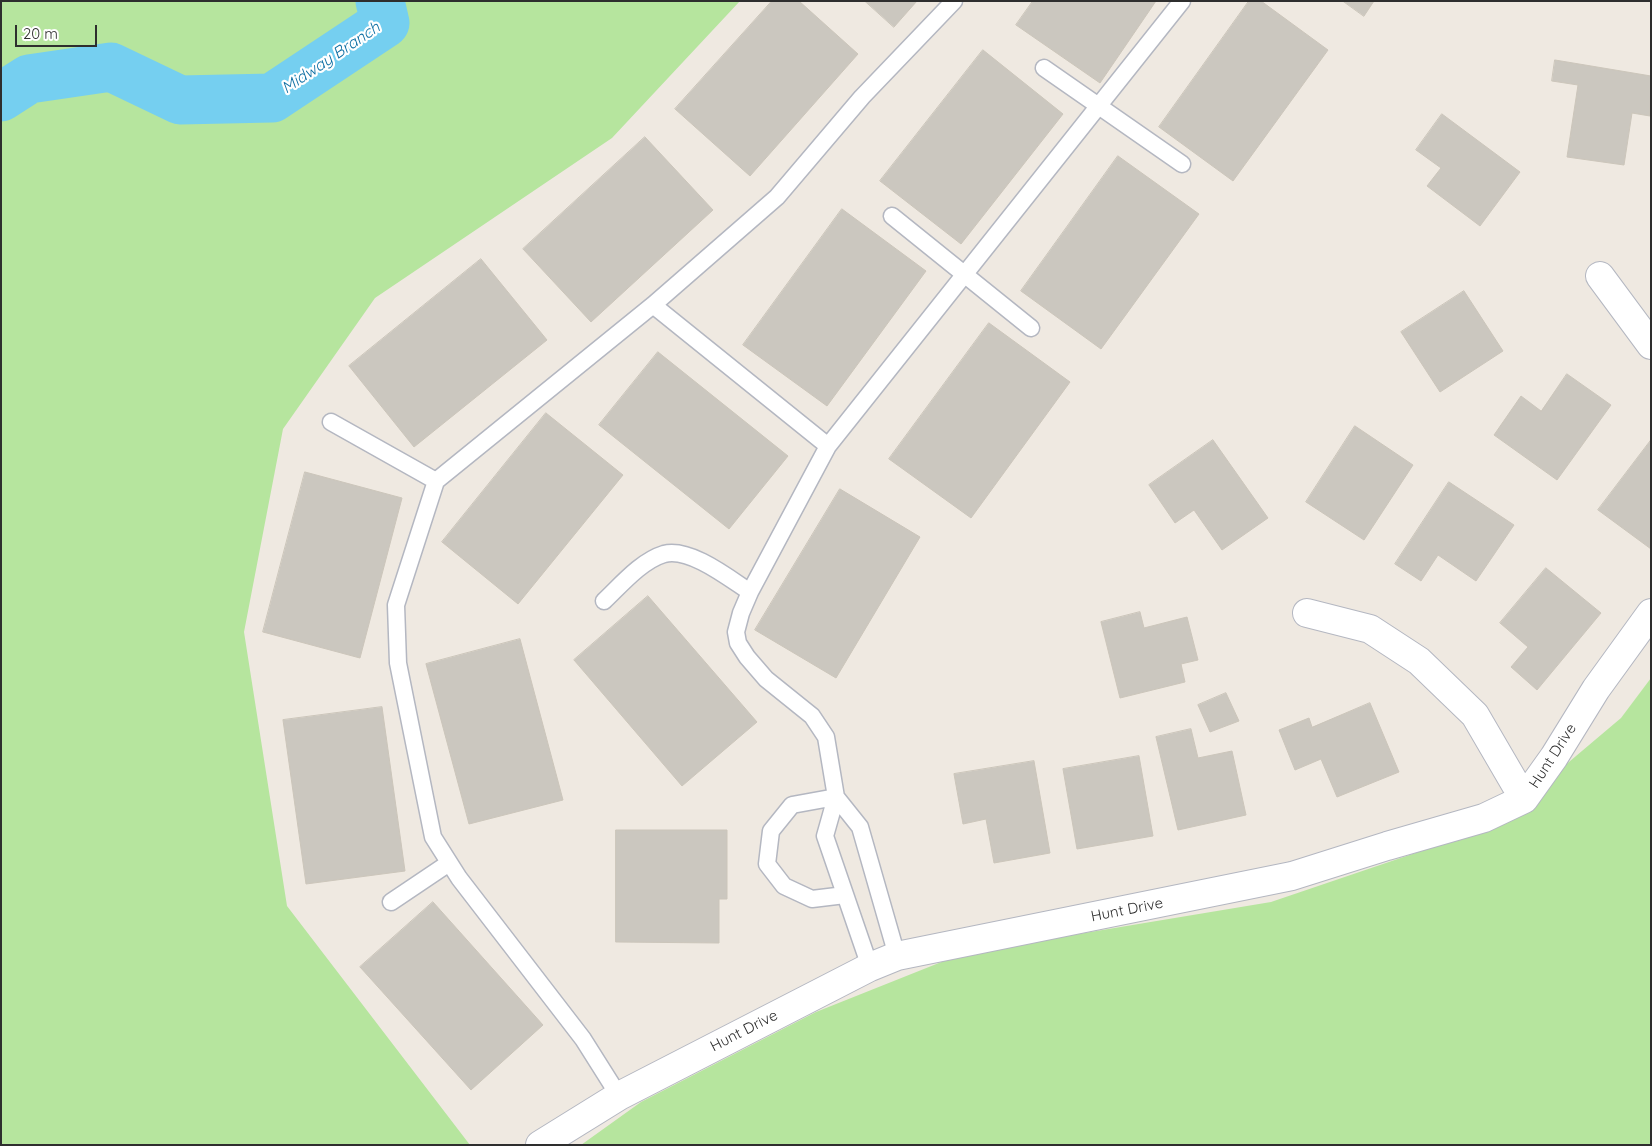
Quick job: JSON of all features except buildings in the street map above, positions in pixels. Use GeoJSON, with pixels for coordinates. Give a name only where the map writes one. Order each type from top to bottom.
{"type":"FeatureCollection","features":[{"type":"Feature","properties":{"kind":"street"},"geometry":{"type":"LineString","coordinates":[[1600,276],[1651,346]]}},
{"type":"Feature","properties":{"kind":"street"},"geometry":{"type":"LineString","coordinates":[[1307,613],[1370,629],[1419,661],[1475,715],[1524,799]]}},
{"type":"Feature","properties":{"kind":"street","name":"Hunt Drive"},"geometry":{"type":"LineString","coordinates":[[540,1145],[619,1096],[870,967],[897,956],[1292,876],[1484,818],[1524,799],[1554,757],[1596,688],[1651,613]]}},
{"type":"Feature","properties":{"kind":"lane"},"geometry":{"type":"LineString","coordinates":[[619,1096],[582,1040],[459,878],[433,837],[398,663],[396,605],[436,481],[653,305],[777,197],[862,97],[954,1]]}},
{"type":"Feature","properties":{"kind":"lane"},"geometry":{"type":"LineString","coordinates":[[870,967],[825,836],[836,797],[826,737],[812,716],[766,679],[747,657],[738,643],[736,632],[741,613],[750,592],[828,446],[1182,1]]}},
{"type":"Feature","properties":{"kind":"lane"},"geometry":{"type":"LineString","coordinates":[[1044,68],[1182,164]]}},
{"type":"Feature","properties":{"kind":"lane"},"geometry":{"type":"LineString","coordinates":[[892,216],[1032,328]]}},
{"type":"Feature","properties":{"kind":"lane"},"geometry":{"type":"LineString","coordinates":[[653,305],[828,446]]}},
{"type":"Feature","properties":{"kind":"lane"},"geometry":{"type":"LineString","coordinates":[[331,422],[436,481]]}},
{"type":"Feature","properties":{"kind":"lane"},"geometry":{"type":"LineString","coordinates":[[604,601],[649,562],[666,554],[687,555],[708,564],[750,592]]}},
{"type":"Feature","properties":{"kind":"lane"},"geometry":{"type":"LineString","coordinates":[[836,797],[792,805],[771,830],[767,864],[784,886],[812,899],[845,895]]}},
{"type":"Feature","properties":{"kind":"lane"},"geometry":{"type":"LineString","coordinates":[[836,797],[860,828],[897,956]]}},
{"type":"Feature","properties":{"kind":"lane"},"geometry":{"type":"LineString","coordinates":[[391,902],[449,863]]}},
{"type":"Feature","properties":{"kind":"green space"},"geometry":{"type":"Polygon","coordinates":[[[1,1],[740,1],[612,138],[375,298],[283,429],[244,632],[287,906],[470,1145],[1,1145],[1,1]]]}},
{"type":"Feature","properties":{"kind":"green space"},"geometry":{"type":"Polygon","coordinates":[[[1651,678],[1651,1145],[581,1145],[641,1102],[816,1012],[964,953],[1271,902],[1492,827],[1621,718],[1651,678]]]}},
{"type":"Feature","properties":{"kind":"waterway","name":"Midway Branch"},"geometry":{"type":"LineString","coordinates":[[1,97],[29,79],[111,67],[180,100],[272,98],[385,23],[380,1]]}}]}
